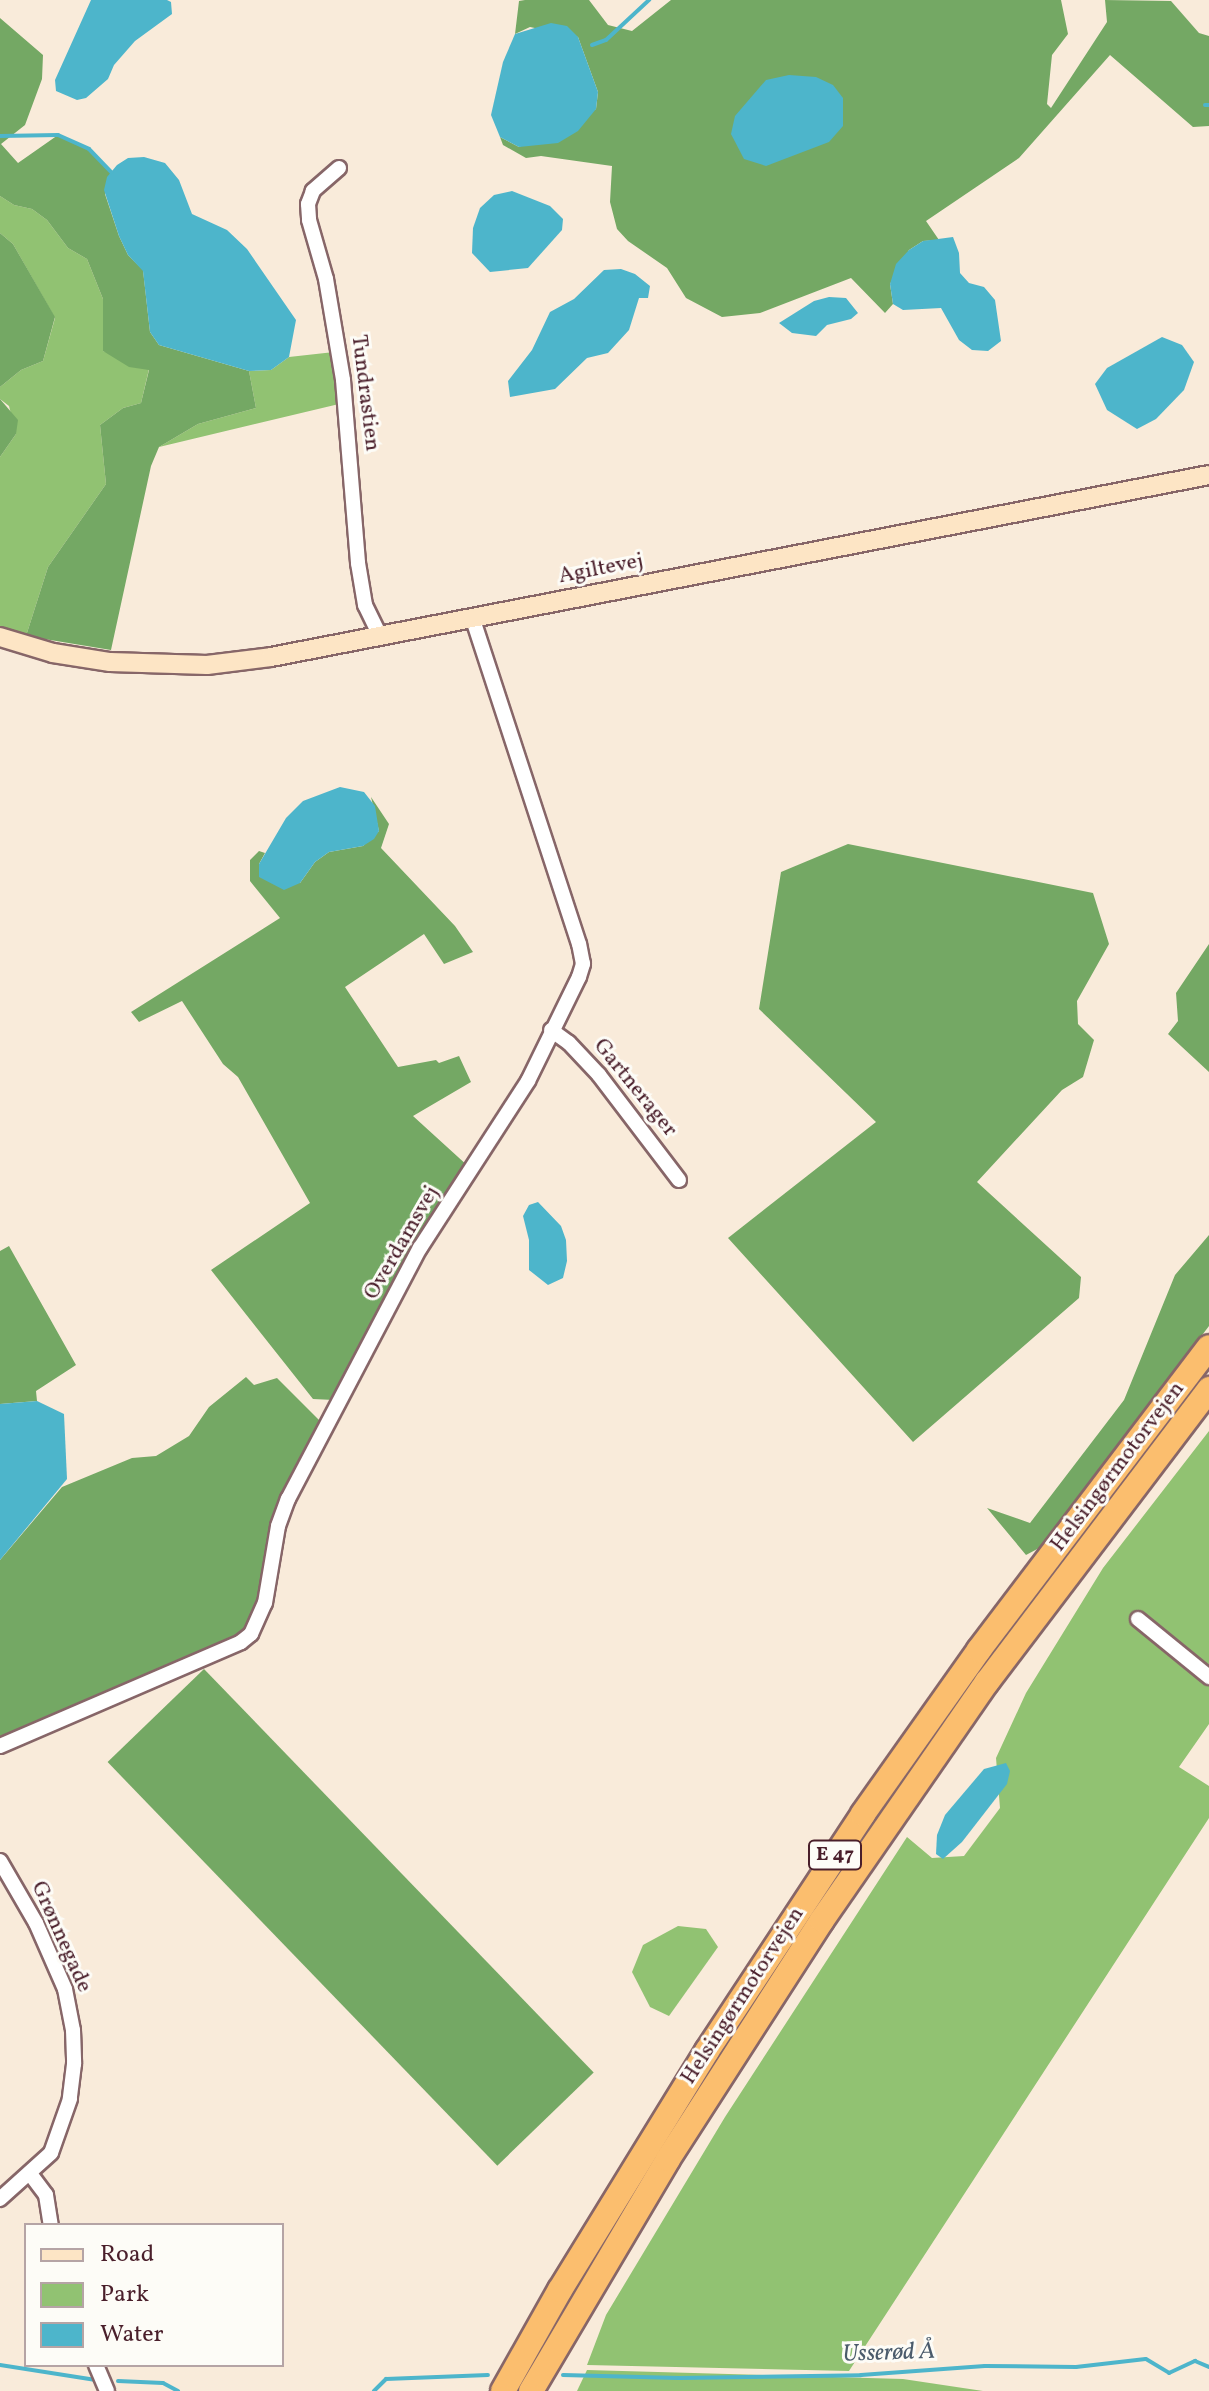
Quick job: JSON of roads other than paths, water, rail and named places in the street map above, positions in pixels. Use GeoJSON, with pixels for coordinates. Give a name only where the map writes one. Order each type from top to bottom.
{"type":"FeatureCollection","features":[{"type":"Feature","properties":{"kind":"highway","name":"Helsingørmotorvejen"},"geometry":{"type":"LineString","coordinates":[[503,2391],[560,2290],[707,2051],[854,1826],[979,1650],[1209,1347]]}},
{"type":"Feature","properties":{"kind":"highway","name":"Helsingørmotorvejen"},"geometry":{"type":"LineString","coordinates":[[531,2391],[668,2159],[830,1909],[987,1682],[1209,1389]]}},
{"type":"Feature","properties":{"kind":"highway"},"geometry":{"type":"LineString","coordinates":[[490,2391],[508,2359],[560,2290]]}},
{"type":"Feature","properties":{"kind":"street","name":"Tundrastien"},"geometry":{"type":"LineString","coordinates":[[339,168],[313,191],[308,204],[309,220],[326,279],[343,380],[358,563],[365,605],[380,636]]}},
{"type":"Feature","properties":{"kind":"street","name":"Agiltevej"},"geometry":{"type":"LineString","coordinates":[[0,637],[53,653],[110,662],[207,665],[271,657],[1209,475]]}},
{"type":"Feature","properties":{"kind":"street","name":"Overdamsvej"},"geometry":{"type":"LineString","coordinates":[[0,1746],[241,1642],[251,1634],[265,1603],[278,1526],[288,1499],[420,1248],[528,1081],[579,977],[583,964],[581,952],[473,619]]}},
{"type":"Feature","properties":{"kind":"street","name":"Gartnerager"},"geometry":{"type":"LineString","coordinates":[[551,1030],[569,1043],[599,1075],[679,1180]]}},
{"type":"Feature","properties":{"kind":"street"},"geometry":{"type":"LineString","coordinates":[[1138,1619],[1209,1677]]}},
{"type":"Feature","properties":{"kind":"street","name":"Grønnegade"},"geometry":{"type":"LineString","coordinates":[[0,1861],[36,1923],[65,1989],[73,2030],[74,2067],[63,2124],[51,2153],[31,2175],[0,2199]]}},
{"type":"Feature","properties":{"kind":"street"},"geometry":{"type":"LineString","coordinates":[[31,2175],[46,2195],[51,2223]]}},
{"type":"Feature","properties":{"kind":"street"},"geometry":{"type":"LineString","coordinates":[[97,2367],[107,2391]]}},
{"type":"Feature","properties":{"kind":"water"},"geometry":{"type":"Polygon","coordinates":[[[91,0],[167,0],[171,2],[172,14],[135,41],[114,65],[108,79],[86,98],[77,100],[56,91],[55,80],[91,0]]]}},
{"type":"Feature","properties":{"kind":"water"},"geometry":{"type":"Polygon","coordinates":[[[551,23],[567,26],[578,37],[598,92],[596,109],[578,131],[558,143],[519,147],[500,137],[491,115],[503,62],[515,34],[551,23]]]}},
{"type":"Feature","properties":{"kind":"water"},"geometry":{"type":"Polygon","coordinates":[[[789,75],[816,77],[833,85],[843,98],[843,126],[829,142],[766,166],[744,159],[731,134],[735,116],[766,80],[789,75]]]}},
{"type":"Feature","properties":{"kind":"water"},"geometry":{"type":"Polygon","coordinates":[[[144,157],[165,163],[179,180],[192,214],[227,230],[247,249],[296,320],[289,357],[271,370],[249,371],[159,345],[150,332],[143,271],[128,255],[104,190],[107,177],[117,165],[128,158],[144,157]]]}},
{"type":"Feature","properties":{"kind":"water"},"geometry":{"type":"Polygon","coordinates":[[[512,191],[550,206],[563,219],[562,230],[528,268],[490,272],[472,253],[473,228],[480,208],[494,195],[512,191]]]}},
{"type":"Feature","properties":{"kind":"water"},"geometry":{"type":"Polygon","coordinates":[[[953,237],[959,253],[960,273],[969,283],[984,287],[995,300],[1001,341],[988,351],[972,350],[959,340],[941,308],[903,310],[893,304],[890,284],[896,264],[923,241],[953,237]]]}},
{"type":"Feature","properties":{"kind":"water"},"geometry":{"type":"Polygon","coordinates":[[[621,269],[635,274],[650,286],[648,298],[639,298],[629,330],[608,353],[587,358],[555,389],[510,397],[508,381],[532,350],[550,312],[574,299],[604,270],[621,269]]]}},
{"type":"Feature","properties":{"kind":"water"},"geometry":{"type":"Polygon","coordinates":[[[829,297],[846,298],[858,313],[851,319],[827,325],[816,336],[792,333],[779,323],[814,301],[829,297]]]}},
{"type":"Feature","properties":{"kind":"water"},"geometry":{"type":"Polygon","coordinates":[[[1162,337],[1182,345],[1194,362],[1184,390],[1156,419],[1137,429],[1107,410],[1095,384],[1107,368],[1162,337]]]}},
{"type":"Feature","properties":{"kind":"water"},"geometry":{"type":"Polygon","coordinates":[[[340,787],[364,792],[375,806],[379,831],[374,839],[363,846],[329,852],[315,862],[300,883],[284,890],[259,877],[259,864],[286,818],[303,801],[340,787]]]}},
{"type":"Feature","properties":{"kind":"water"},"geometry":{"type":"Polygon","coordinates":[[[538,1202],[561,1226],[566,1240],[567,1261],[563,1278],[548,1285],[529,1270],[529,1240],[523,1216],[529,1205],[538,1202]]]}},
{"type":"Feature","properties":{"kind":"water"},"geometry":{"type":"Polygon","coordinates":[[[37,1401],[64,1414],[67,1479],[0,1560],[0,1404],[37,1401]]]}},
{"type":"Feature","properties":{"kind":"water"},"geometry":{"type":"Polygon","coordinates":[[[1006,1763],[1010,1771],[1007,1784],[962,1842],[943,1859],[936,1854],[937,1835],[945,1815],[984,1769],[1006,1763]]]}},
{"type":"Feature","properties":{"kind":"waterway"},"geometry":{"type":"LineString","coordinates":[[592,45],[606,40],[649,0]]}},
{"type":"Feature","properties":{"kind":"waterway"},"geometry":{"type":"LineString","coordinates":[[0,136],[58,135],[89,149],[111,172]]}},
{"type":"Feature","properties":{"kind":"waterway","name":"Usserød Å"},"geometry":{"type":"LineString","coordinates":[[563,2375],[679,2378],[861,2375],[985,2366],[1076,2367],[1146,2359],[1169,2373],[1195,2361],[1209,2367]]}},
{"type":"Feature","properties":{"kind":"waterway","name":"Usserød Å"},"geometry":{"type":"LineString","coordinates":[[0,2365],[96,2380]]}},
{"type":"Feature","properties":{"kind":"waterway","name":"Usserød Å"},"geometry":{"type":"LineString","coordinates":[[374,2391],[386,2379],[488,2375]]}},
{"type":"Feature","properties":{"kind":"waterway","name":"Usserød Å"},"geometry":{"type":"LineString","coordinates":[[118,2381],[163,2383],[178,2391]]}}]}
